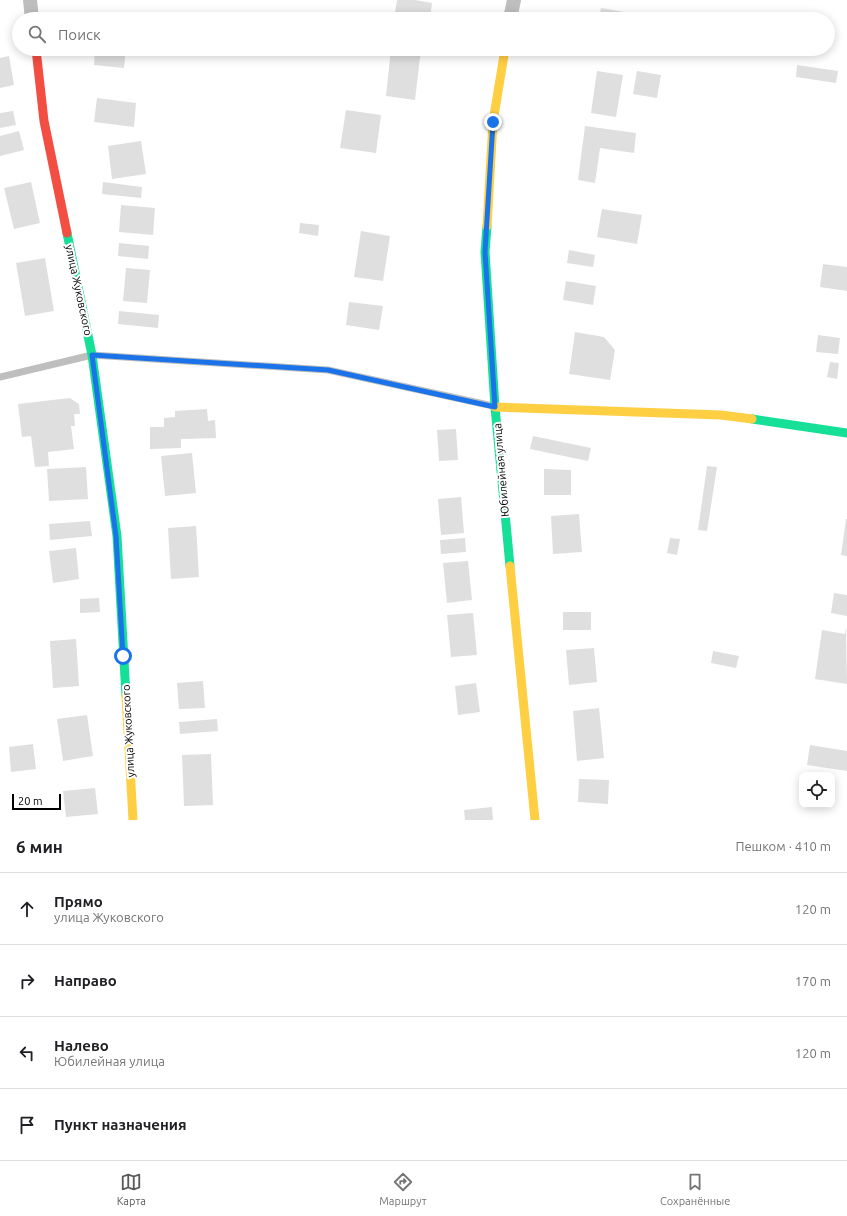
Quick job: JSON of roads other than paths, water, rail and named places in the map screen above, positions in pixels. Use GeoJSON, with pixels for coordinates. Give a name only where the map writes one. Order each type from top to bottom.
{"type":"FeatureCollection","features":[{"type":"Feature","properties":{"kind":"street"},"geometry":{"type":"LineString","coordinates":[[30,0],[31,12]]}},
{"type":"Feature","properties":{"kind":"street"},"geometry":{"type":"LineString","coordinates":[[511,12],[514,0]]}},
{"type":"Feature","properties":{"kind":"street","name":"улица Жуковского"},"geometry":{"type":"LineString","coordinates":[[37,56],[44,121],[92,355],[116,536],[133,820]]}},
{"type":"Feature","properties":{"kind":"street","name":"Юбилейная улица"},"geometry":{"type":"LineString","coordinates":[[504,56],[493,122],[485,252],[495,407],[535,820]]}},
{"type":"Feature","properties":{"kind":"street"},"geometry":{"type":"LineString","coordinates":[[495,407],[721,415],[847,433]]}},
{"type":"Feature","properties":{"kind":"lane"},"geometry":{"type":"LineString","coordinates":[[0,377],[92,355],[328,370],[495,407]]}}]}
